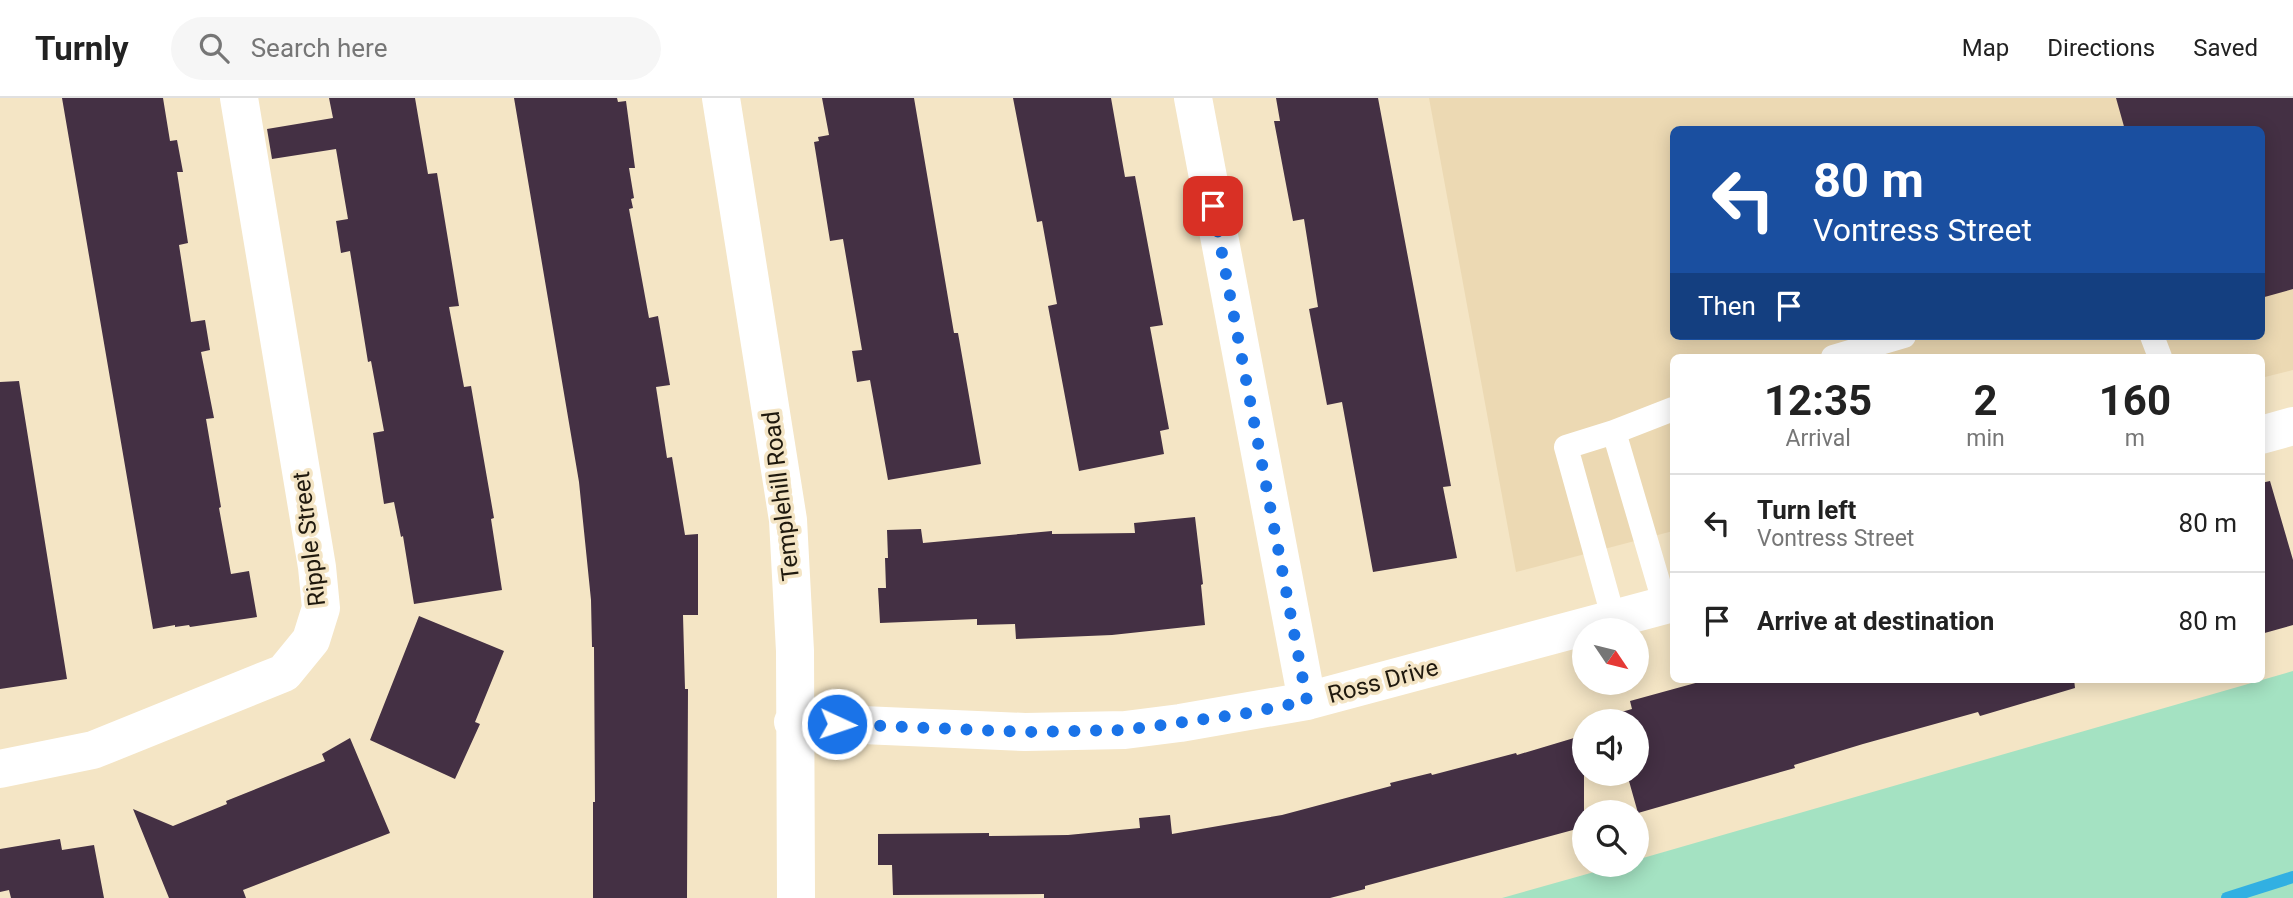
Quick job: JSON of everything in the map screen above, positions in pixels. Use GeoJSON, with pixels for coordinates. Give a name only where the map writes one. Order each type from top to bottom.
{"type":"FeatureCollection","features":[{"type":"Feature","properties":{"kind":"street","name":"Ripple Street"},"geometry":{"type":"LineString","coordinates":[[0,769],[93,750],[253,687],[284,673],[311,640],[321,608],[317,567],[239,98]]}},
{"type":"Feature","properties":{"kind":"street","name":"Templehill Road"},"geometry":{"type":"LineString","coordinates":[[721,98],[788,520],[794,651],[796,898]]}},
{"type":"Feature","properties":{"kind":"street"},"geometry":{"type":"LineString","coordinates":[[1193,98],[1307,701]]}},
{"type":"Feature","properties":{"kind":"street"},"geometry":{"type":"LineString","coordinates":[[2265,434],[2293,426]]}},
{"type":"Feature","properties":{"kind":"street","name":"Ross Drive"},"geometry":{"type":"LineString","coordinates":[[1621,618],[1669,604]]}},
{"type":"Feature","properties":{"kind":"street","name":"Ross Drive"},"geometry":{"type":"LineString","coordinates":[[793,722],[1025,732],[1100,731],[1180,723],[1307,701],[1572,631]]}},
{"type":"Feature","properties":{"kind":"lane"},"geometry":{"type":"LineString","coordinates":[[1843,354],[1890,340]]}},
{"type":"Feature","properties":{"kind":"lane"},"geometry":{"type":"LineString","coordinates":[[1613,618],[1566,447],[1670,410]]}},
{"type":"Feature","properties":{"kind":"lane"},"geometry":{"type":"LineString","coordinates":[[1614,432],[1669,604]]}},
{"type":"Feature","properties":{"kind":"shaded area"},"geometry":{"type":"Polygon","coordinates":[[[1429,98],[2293,98],[2293,370],[2265,377],[2265,354],[1670,354],[1670,532],[1516,572],[1429,98]]]}},
{"type":"Feature","properties":{"kind":"green space"},"geometry":{"type":"Polygon","coordinates":[[[2293,671],[2293,898],[1502,898],[1576,877],[1649,877],[1649,856],[2251,683],[2265,683],[2265,679],[2293,671]]]}},
{"type":"Feature","properties":{"kind":"building"},"geometry":{"type":"Polygon","coordinates":[[[62,98],[163,98],[170,141],[177,140],[183,172],[177,172],[188,243],[179,245],[191,322],[205,320],[210,350],[201,352],[214,418],[206,419],[221,507],[219,508],[231,574],[249,571],[257,617],[190,627],[175,625],[153,629],[62,98]]]}},
{"type":"Feature","properties":{"kind":"building"},"geometry":{"type":"Polygon","coordinates":[[[329,98],[415,98],[428,174],[437,173],[459,306],[449,307],[464,387],[471,386],[494,518],[491,519],[502,590],[414,604],[403,536],[401,537],[394,502],[384,504],[373,433],[384,431],[371,361],[368,362],[350,251],[341,253],[336,221],[348,219],[336,149],[272,159],[267,129],[333,118],[329,98]]]}},
{"type":"Feature","properties":{"kind":"building"},"geometry":{"type":"Polygon","coordinates":[[[514,98],[617,98],[618,102],[626,101],[635,168],[629,168],[634,198],[631,199],[633,208],[629,209],[649,318],[658,316],[670,385],[656,387],[667,458],[672,457],[685,535],[698,534],[698,615],[683,615],[685,689],[688,689],[687,898],[593,898],[594,647],[591,600],[579,482],[514,98]]]}},
{"type":"Feature","properties":{"kind":"building"},"geometry":{"type":"Polygon","coordinates":[[[822,98],[914,98],[954,333],[958,333],[981,464],[888,480],[870,380],[857,382],[852,351],[862,350],[843,239],[830,241],[814,142],[819,141],[818,137],[829,135],[822,98]]]}},
{"type":"Feature","properties":{"kind":"building"},"geometry":{"type":"Polygon","coordinates":[[[1013,98],[1111,98],[1125,177],[1135,176],[1163,325],[1150,327],[1169,429],[1160,431],[1164,454],[1079,471],[1048,306],[1057,304],[1042,221],[1037,222],[1013,98]]]}},
{"type":"Feature","properties":{"kind":"building"},"geometry":{"type":"Polygon","coordinates":[[[1276,98],[1378,98],[1451,486],[1443,487],[1457,558],[1373,572],[1342,402],[1327,405],[1309,309],[1318,307],[1304,219],[1293,221],[1274,121],[1280,121],[1276,98]]]}},
{"type":"Feature","properties":{"kind":"building"},"geometry":{"type":"Polygon","coordinates":[[[2116,98],[2293,98],[2293,289],[2265,297],[2265,126],[2124,126],[2116,98]]]}},
{"type":"Feature","properties":{"kind":"building"},"geometry":{"type":"Polygon","coordinates":[[[19,381],[67,679],[0,689],[0,382],[19,381]]]}},
{"type":"Feature","properties":{"kind":"building"},"geometry":{"type":"Polygon","coordinates":[[[2270,481],[2293,560],[2293,625],[2265,633],[2265,482],[2270,481]]]}},
{"type":"Feature","properties":{"kind":"building"},"geometry":{"type":"Polygon","coordinates":[[[1195,517],[1205,625],[1112,635],[1016,639],[1015,624],[977,625],[977,619],[880,623],[878,588],[886,588],[887,530],[921,529],[923,543],[1052,531],[1052,534],[1135,533],[1134,523],[1195,517]]]}},
{"type":"Feature","properties":{"kind":"building"},"geometry":{"type":"Polygon","coordinates":[[[419,616],[504,651],[475,722],[480,724],[455,779],[370,740],[419,616]]]}},
{"type":"Feature","properties":{"kind":"building"},"geometry":{"type":"Polygon","coordinates":[[[1695,683],[2074,683],[2075,688],[1980,716],[1978,712],[1863,744],[1794,765],[1795,768],[1649,810],[1649,800],[1634,800],[1630,786],[1649,786],[1649,709],[1632,709],[1630,701],[1695,683]]]}},
{"type":"Feature","properties":{"kind":"building"},"geometry":{"type":"Polygon","coordinates":[[[350,738],[390,833],[243,890],[246,898],[169,898],[133,809],[173,826],[227,804],[226,801],[325,761],[322,754],[350,738]]]}},
{"type":"Feature","properties":{"kind":"building"},"geometry":{"type":"Polygon","coordinates":[[[1572,739],[1572,786],[1584,786],[1584,800],[1572,800],[1572,830],[1365,886],[1365,889],[1330,898],[893,895],[892,865],[878,865],[878,834],[1068,835],[1140,828],[1139,818],[1170,815],[1172,834],[1282,815],[1391,786],[1390,783],[1516,753],[1517,755],[1572,739]]]}},
{"type":"Feature","properties":{"kind":"building"},"geometry":{"type":"Polygon","coordinates":[[[60,839],[62,850],[94,845],[104,898],[11,898],[9,890],[0,892],[0,849],[60,839]]]}},
{"type":"Feature","properties":{"kind":"waterway"},"geometry":{"type":"LineString","coordinates":[[2227,898],[2293,877]]}},
{"type":"Feature","properties":{"kind":"route"},"geometry":{"type":"LineString","coordinates":[[837,724],[1025,732],[1125,730],[1242,714],[1307,701],[1213,206]]}}]}
